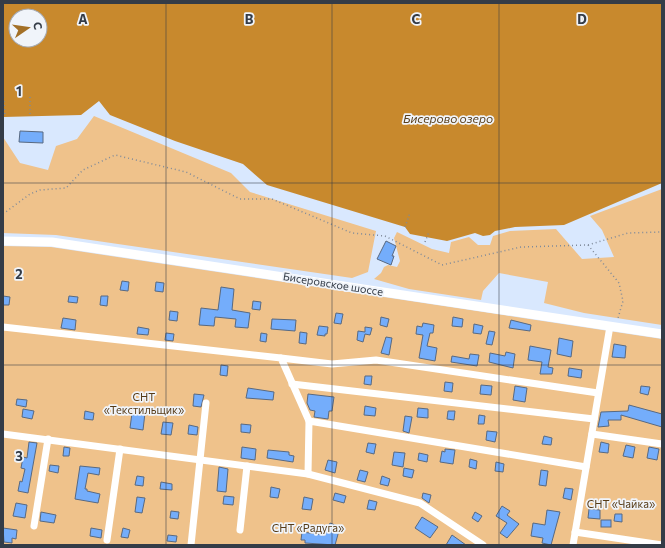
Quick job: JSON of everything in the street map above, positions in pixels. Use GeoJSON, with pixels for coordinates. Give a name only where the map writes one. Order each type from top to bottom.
{"type":"FeatureCollection","features":[{"type":"Feature","properties":{"kind":"main road","name":"Бисеровское шоссе"},"geometry":{"type":"LineString","coordinates":[[3,241],[52,242],[662,334]]}},
{"type":"Feature","properties":{"kind":"street"},"geometry":{"type":"LineString","coordinates":[[3,326],[332,364],[376,360],[598,393]]}},
{"type":"Feature","properties":{"kind":"street"},"geometry":{"type":"LineString","coordinates":[[573,545],[598,393],[613,326]]}},
{"type":"Feature","properties":{"kind":"street"},"geometry":{"type":"LineString","coordinates":[[281,358],[309,422],[308,474]]}},
{"type":"Feature","properties":{"kind":"street"},"geometry":{"type":"LineString","coordinates":[[292,384],[594,420]]}},
{"type":"Feature","properties":{"kind":"street"},"geometry":{"type":"LineString","coordinates":[[191,545],[206,403]]}},
{"type":"Feature","properties":{"kind":"street"},"geometry":{"type":"LineString","coordinates":[[309,422],[586,467]]}},
{"type":"Feature","properties":{"kind":"street"},"geometry":{"type":"LineString","coordinates":[[3,434],[308,474],[420,503],[483,545]]}},
{"type":"Feature","properties":{"kind":"street"},"geometry":{"type":"LineString","coordinates":[[592,434],[662,444]]}},
{"type":"Feature","properties":{"kind":"street"},"geometry":{"type":"LineString","coordinates":[[34,526],[48,440]]}},
{"type":"Feature","properties":{"kind":"street"},"geometry":{"type":"LineString","coordinates":[[107,540],[120,449]]}},
{"type":"Feature","properties":{"kind":"street"},"geometry":{"type":"LineString","coordinates":[[240,530],[247,466]]}},
{"type":"Feature","properties":{"kind":"street"},"geometry":{"type":"LineString","coordinates":[[575,532],[662,545]]}},
{"type":"Feature","properties":{"kind":"path"},"geometry":{"type":"LineString","coordinates":[[3,90],[5,117]]}},
{"type":"Feature","properties":{"kind":"path"},"geometry":{"type":"LineString","coordinates":[[30,97],[30,117]]}},
{"type":"Feature","properties":{"kind":"path"},"geometry":{"type":"LineString","coordinates":[[3,214],[30,194],[40,190],[66,188],[83,170],[115,155],[186,172],[240,200],[272,199],[352,233],[385,236],[442,265],[521,247],[588,245],[628,233],[662,232]]}},
{"type":"Feature","properties":{"kind":"path"},"geometry":{"type":"LineString","coordinates":[[405,227],[410,213]]}},
{"type":"Feature","properties":{"kind":"path"},"geometry":{"type":"LineString","coordinates":[[425,242],[429,232]]}},
{"type":"Feature","properties":{"kind":"path"},"geometry":{"type":"LineString","coordinates":[[588,245],[619,283],[623,301],[613,326]]}},
{"type":"Feature","properties":{"kind":"green space"},"geometry":{"type":"Polygon","coordinates":[[[94,116],[231,173],[250,192],[376,231],[368,272],[352,278],[56,235],[3,233],[3,137],[20,163],[48,170],[56,146],[77,139],[94,116]]]}},
{"type":"Feature","properties":{"kind":"green space"},"geometry":{"type":"Polygon","coordinates":[[[662,189],[662,325],[584,313],[544,303],[548,282],[499,273],[483,291],[481,300],[409,289],[374,279],[381,273],[384,267],[388,265],[397,267],[400,261],[394,238],[397,232],[432,249],[449,253],[451,242],[469,237],[478,245],[490,245],[493,236],[510,231],[556,229],[582,259],[614,257],[602,230],[590,216],[662,189]]]}},
{"type":"Feature","properties":{"kind":"green space","name":"СНТ «Текстильщик»"},"geometry":{"type":"Polygon","coordinates":[[[3,246],[51,247],[662,339],[662,545],[3,545],[3,246]]]}},
{"type":"Feature","properties":{"kind":"water","name":"Бисерово озеро"},"geometry":{"type":"Polygon","coordinates":[[[3,3],[662,3],[662,183],[564,225],[515,227],[495,231],[490,235],[483,236],[475,233],[447,241],[410,234],[405,227],[267,185],[243,164],[175,141],[110,115],[99,101],[81,115],[3,117],[3,3]]]}},
{"type":"Feature","properties":{"kind":"building"},"geometry":{"type":"Polygon","coordinates":[[[20,131],[43,132],[43,143],[19,142],[20,131]]]}},
{"type":"Feature","properties":{"kind":"building"},"geometry":{"type":"Polygon","coordinates":[[[386,241],[396,246],[392,256],[394,256],[391,265],[377,259],[386,241]]]}},
{"type":"Feature","properties":{"kind":"building"},"geometry":{"type":"Polygon","coordinates":[[[122,281],[129,282],[128,291],[120,290],[122,281]]]}},
{"type":"Feature","properties":{"kind":"building"},"geometry":{"type":"Polygon","coordinates":[[[156,282],[164,283],[163,292],[155,291],[156,282]]]}},
{"type":"Feature","properties":{"kind":"building"},"geometry":{"type":"Polygon","coordinates":[[[221,287],[234,289],[232,310],[250,313],[248,328],[235,327],[236,319],[215,317],[214,326],[199,325],[201,308],[218,310],[221,287]]]}},
{"type":"Feature","properties":{"kind":"building"},"geometry":{"type":"Polygon","coordinates":[[[3,296],[10,297],[9,305],[3,305],[3,296]]]}},
{"type":"Feature","properties":{"kind":"building"},"geometry":{"type":"Polygon","coordinates":[[[69,296],[78,297],[77,303],[68,302],[69,296]]]}},
{"type":"Feature","properties":{"kind":"building"},"geometry":{"type":"Polygon","coordinates":[[[101,296],[108,296],[107,306],[100,305],[101,296]]]}},
{"type":"Feature","properties":{"kind":"building"},"geometry":{"type":"Polygon","coordinates":[[[253,301],[261,302],[260,310],[252,309],[253,301]]]}},
{"type":"Feature","properties":{"kind":"building"},"geometry":{"type":"Polygon","coordinates":[[[170,311],[178,312],[177,321],[169,320],[170,311]]]}},
{"type":"Feature","properties":{"kind":"building"},"geometry":{"type":"Polygon","coordinates":[[[336,313],[343,314],[341,324],[334,323],[336,313]]]}},
{"type":"Feature","properties":{"kind":"building"},"geometry":{"type":"Polygon","coordinates":[[[381,317],[389,319],[387,327],[380,325],[381,317]]]}},
{"type":"Feature","properties":{"kind":"building"},"geometry":{"type":"Polygon","coordinates":[[[453,317],[463,319],[462,327],[452,326],[453,317]]]}},
{"type":"Feature","properties":{"kind":"building"},"geometry":{"type":"Polygon","coordinates":[[[63,318],[76,320],[75,330],[61,328],[63,318]]]}},
{"type":"Feature","properties":{"kind":"building"},"geometry":{"type":"Polygon","coordinates":[[[272,319],[296,320],[295,331],[271,329],[272,319]]]}},
{"type":"Feature","properties":{"kind":"building"},"geometry":{"type":"Polygon","coordinates":[[[511,320],[531,325],[530,331],[509,328],[511,320]]]}},
{"type":"Feature","properties":{"kind":"building"},"geometry":{"type":"Polygon","coordinates":[[[423,323],[434,325],[433,333],[430,333],[427,346],[437,348],[435,361],[419,358],[423,335],[416,334],[417,326],[422,327],[423,323]]]}},
{"type":"Feature","properties":{"kind":"building"},"geometry":{"type":"Polygon","coordinates":[[[474,324],[483,326],[481,334],[473,333],[474,324]]]}},
{"type":"Feature","properties":{"kind":"building"},"geometry":{"type":"Polygon","coordinates":[[[319,326],[328,327],[327,334],[325,334],[325,336],[317,335],[319,326]]]}},
{"type":"Feature","properties":{"kind":"building"},"geometry":{"type":"Polygon","coordinates":[[[138,327],[149,329],[148,335],[137,334],[138,327]]]}},
{"type":"Feature","properties":{"kind":"building"},"geometry":{"type":"Polygon","coordinates":[[[365,327],[372,328],[370,335],[365,334],[363,342],[357,340],[358,331],[365,332],[365,327]]]}},
{"type":"Feature","properties":{"kind":"building"},"geometry":{"type":"Polygon","coordinates":[[[489,331],[495,332],[492,345],[486,344],[489,331]]]}},
{"type":"Feature","properties":{"kind":"building"},"geometry":{"type":"Polygon","coordinates":[[[300,332],[307,333],[306,344],[299,343],[300,332]]]}},
{"type":"Feature","properties":{"kind":"building"},"geometry":{"type":"Polygon","coordinates":[[[166,333],[174,334],[173,341],[165,340],[166,333]]]}},
{"type":"Feature","properties":{"kind":"building"},"geometry":{"type":"Polygon","coordinates":[[[261,333],[267,334],[266,342],[260,341],[261,333]]]}},
{"type":"Feature","properties":{"kind":"building"},"geometry":{"type":"Polygon","coordinates":[[[386,337],[392,338],[389,355],[381,353],[386,337]]]}},
{"type":"Feature","properties":{"kind":"building"},"geometry":{"type":"Polygon","coordinates":[[[559,338],[573,341],[571,357],[557,354],[559,338]]]}},
{"type":"Feature","properties":{"kind":"building"},"geometry":{"type":"Polygon","coordinates":[[[614,344],[626,346],[625,358],[612,357],[614,344]]]}},
{"type":"Feature","properties":{"kind":"building"},"geometry":{"type":"Polygon","coordinates":[[[530,346],[551,350],[548,367],[553,368],[552,374],[540,374],[542,362],[528,360],[530,346]]]}},
{"type":"Feature","properties":{"kind":"building"},"geometry":{"type":"Polygon","coordinates":[[[506,352],[515,354],[513,368],[489,362],[490,353],[505,356],[506,352]]]}},
{"type":"Feature","properties":{"kind":"building"},"geometry":{"type":"Polygon","coordinates":[[[470,354],[479,355],[477,366],[451,362],[452,356],[469,359],[470,354]]]}},
{"type":"Feature","properties":{"kind":"building"},"geometry":{"type":"Polygon","coordinates":[[[221,365],[228,366],[227,376],[220,375],[221,365]]]}},
{"type":"Feature","properties":{"kind":"building"},"geometry":{"type":"Polygon","coordinates":[[[569,368],[582,370],[581,378],[568,376],[569,368]]]}},
{"type":"Feature","properties":{"kind":"building"},"geometry":{"type":"Polygon","coordinates":[[[365,376],[372,376],[371,385],[364,384],[365,376]]]}},
{"type":"Feature","properties":{"kind":"building"},"geometry":{"type":"Polygon","coordinates":[[[445,382],[453,383],[452,392],[444,391],[445,382]]]}},
{"type":"Feature","properties":{"kind":"building"},"geometry":{"type":"Polygon","coordinates":[[[481,385],[492,386],[491,395],[480,394],[481,385]]]}},
{"type":"Feature","properties":{"kind":"building"},"geometry":{"type":"Polygon","coordinates":[[[515,386],[527,388],[525,402],[513,400],[515,386]]]}},
{"type":"Feature","properties":{"kind":"building"},"geometry":{"type":"Polygon","coordinates":[[[641,386],[650,387],[648,395],[640,393],[641,386]]]}},
{"type":"Feature","properties":{"kind":"building"},"geometry":{"type":"Polygon","coordinates":[[[248,388],[274,392],[273,400],[246,398],[248,388]]]}},
{"type":"Feature","properties":{"kind":"building"},"geometry":{"type":"Polygon","coordinates":[[[194,394],[204,395],[201,407],[193,406],[194,394]]]}},
{"type":"Feature","properties":{"kind":"building"},"geometry":{"type":"Polygon","coordinates":[[[308,394],[334,397],[332,411],[329,411],[328,419],[314,417],[315,411],[310,410],[307,403],[308,394]]]}},
{"type":"Feature","properties":{"kind":"building"},"geometry":{"type":"Polygon","coordinates":[[[17,399],[27,400],[26,407],[16,405],[17,399]]]}},
{"type":"Feature","properties":{"kind":"building"},"geometry":{"type":"Polygon","coordinates":[[[629,405],[662,414],[662,427],[621,415],[621,420],[608,420],[609,426],[598,427],[601,412],[628,411],[629,405]]]}},
{"type":"Feature","properties":{"kind":"building"},"geometry":{"type":"Polygon","coordinates":[[[365,406],[376,408],[375,416],[364,415],[365,406]]]}},
{"type":"Feature","properties":{"kind":"building"},"geometry":{"type":"Polygon","coordinates":[[[418,408],[428,409],[428,418],[417,417],[418,408]]]}},
{"type":"Feature","properties":{"kind":"building"},"geometry":{"type":"Polygon","coordinates":[[[23,409],[34,411],[32,419],[22,417],[23,409]]]}},
{"type":"Feature","properties":{"kind":"building"},"geometry":{"type":"Polygon","coordinates":[[[85,411],[94,413],[93,420],[84,419],[85,411]]]}},
{"type":"Feature","properties":{"kind":"building"},"geometry":{"type":"Polygon","coordinates":[[[136,411],[145,413],[143,430],[130,428],[132,413],[136,413],[136,411]]]}},
{"type":"Feature","properties":{"kind":"building"},"geometry":{"type":"Polygon","coordinates":[[[448,411],[455,411],[454,420],[447,419],[448,411]]]}},
{"type":"Feature","properties":{"kind":"building"},"geometry":{"type":"Polygon","coordinates":[[[479,415],[485,416],[484,424],[478,424],[479,415]]]}},
{"type":"Feature","properties":{"kind":"building"},"geometry":{"type":"Polygon","coordinates":[[[405,416],[412,417],[409,433],[403,431],[405,416]]]}},
{"type":"Feature","properties":{"kind":"building"},"geometry":{"type":"Polygon","coordinates":[[[163,422],[173,423],[171,435],[161,434],[163,422]]]}},
{"type":"Feature","properties":{"kind":"building"},"geometry":{"type":"Polygon","coordinates":[[[241,424],[251,425],[250,433],[241,432],[241,424]]]}},
{"type":"Feature","properties":{"kind":"building"},"geometry":{"type":"Polygon","coordinates":[[[189,425],[198,427],[197,435],[188,434],[189,425]]]}},
{"type":"Feature","properties":{"kind":"building"},"geometry":{"type":"Polygon","coordinates":[[[487,431],[497,432],[495,442],[486,440],[487,431]]]}},
{"type":"Feature","properties":{"kind":"building"},"geometry":{"type":"Polygon","coordinates":[[[544,436],[552,438],[551,445],[542,444],[544,436]]]}},
{"type":"Feature","properties":{"kind":"building"},"geometry":{"type":"Polygon","coordinates":[[[29,442],[37,443],[28,493],[18,491],[25,469],[21,468],[23,457],[27,458],[29,442]]]}},
{"type":"Feature","properties":{"kind":"building"},"geometry":{"type":"Polygon","coordinates":[[[601,442],[609,444],[608,453],[599,452],[601,442]]]}},
{"type":"Feature","properties":{"kind":"building"},"geometry":{"type":"Polygon","coordinates":[[[368,443],[376,444],[374,454],[366,452],[368,443]]]}},
{"type":"Feature","properties":{"kind":"building"},"geometry":{"type":"Polygon","coordinates":[[[626,445],[635,447],[633,458],[623,456],[626,445]]]}},
{"type":"Feature","properties":{"kind":"building"},"geometry":{"type":"Polygon","coordinates":[[[64,447],[70,448],[69,456],[63,456],[64,447]]]}},
{"type":"Feature","properties":{"kind":"building"},"geometry":{"type":"Polygon","coordinates":[[[242,447],[256,449],[255,460],[241,458],[242,447]]]}},
{"type":"Feature","properties":{"kind":"building"},"geometry":{"type":"Polygon","coordinates":[[[649,447],[659,449],[657,460],[647,458],[649,447]]]}},
{"type":"Feature","properties":{"kind":"building"},"geometry":{"type":"Polygon","coordinates":[[[445,449],[455,450],[453,464],[440,462],[442,451],[445,452],[445,449]]]}},
{"type":"Feature","properties":{"kind":"building"},"geometry":{"type":"Polygon","coordinates":[[[268,450],[289,452],[289,455],[294,456],[293,462],[267,458],[268,450]]]}},
{"type":"Feature","properties":{"kind":"building"},"geometry":{"type":"Polygon","coordinates":[[[394,452],[405,453],[403,467],[392,465],[394,452]]]}},
{"type":"Feature","properties":{"kind":"building"},"geometry":{"type":"Polygon","coordinates":[[[419,453],[428,455],[427,462],[418,460],[419,453]]]}},
{"type":"Feature","properties":{"kind":"building"},"geometry":{"type":"Polygon","coordinates":[[[470,459],[477,461],[476,469],[469,467],[470,459]]]}},
{"type":"Feature","properties":{"kind":"building"},"geometry":{"type":"Polygon","coordinates":[[[328,460],[337,462],[335,473],[325,470],[328,460]]]}},
{"type":"Feature","properties":{"kind":"building"},"geometry":{"type":"Polygon","coordinates":[[[496,462],[504,464],[503,472],[495,471],[496,462]]]}},
{"type":"Feature","properties":{"kind":"building"},"geometry":{"type":"Polygon","coordinates":[[[50,465],[59,466],[58,473],[49,471],[50,465]]]}},
{"type":"Feature","properties":{"kind":"building"},"geometry":{"type":"Polygon","coordinates":[[[80,466],[100,468],[99,475],[88,473],[85,489],[87,489],[87,491],[100,494],[98,503],[75,499],[80,466]]]}},
{"type":"Feature","properties":{"kind":"building"},"geometry":{"type":"Polygon","coordinates":[[[219,467],[228,469],[226,492],[217,491],[219,467]]]}},
{"type":"Feature","properties":{"kind":"building"},"geometry":{"type":"Polygon","coordinates":[[[404,468],[414,470],[412,478],[403,476],[404,468]]]}},
{"type":"Feature","properties":{"kind":"building"},"geometry":{"type":"Polygon","coordinates":[[[360,470],[368,472],[365,482],[357,480],[360,470]]]}},
{"type":"Feature","properties":{"kind":"building"},"geometry":{"type":"Polygon","coordinates":[[[541,470],[548,471],[546,486],[539,485],[541,470]]]}},
{"type":"Feature","properties":{"kind":"building"},"geometry":{"type":"Polygon","coordinates":[[[137,476],[144,477],[143,486],[135,485],[137,476]]]}},
{"type":"Feature","properties":{"kind":"building"},"geometry":{"type":"Polygon","coordinates":[[[382,476],[390,479],[388,486],[380,484],[382,476]]]}},
{"type":"Feature","properties":{"kind":"building"},"geometry":{"type":"Polygon","coordinates":[[[161,482],[172,484],[172,490],[160,489],[161,482]]]}},
{"type":"Feature","properties":{"kind":"building"},"geometry":{"type":"Polygon","coordinates":[[[271,487],[280,489],[278,498],[270,497],[271,487]]]}},
{"type":"Feature","properties":{"kind":"building"},"geometry":{"type":"Polygon","coordinates":[[[565,488],[573,489],[571,500],[563,498],[565,488]]]}},
{"type":"Feature","properties":{"kind":"building"},"geometry":{"type":"Polygon","coordinates":[[[335,493],[346,496],[344,503],[333,500],[335,493]]]}},
{"type":"Feature","properties":{"kind":"building"},"geometry":{"type":"Polygon","coordinates":[[[423,493],[431,495],[429,503],[422,498],[423,493]]]}},
{"type":"Feature","properties":{"kind":"building"},"geometry":{"type":"Polygon","coordinates":[[[224,496],[234,497],[233,505],[223,504],[224,496]]]}},
{"type":"Feature","properties":{"kind":"building"},"geometry":{"type":"Polygon","coordinates":[[[137,497],[145,498],[142,513],[135,512],[137,497]]]}},
{"type":"Feature","properties":{"kind":"building"},"geometry":{"type":"Polygon","coordinates":[[[304,497],[313,499],[311,510],[302,509],[304,497]]]}},
{"type":"Feature","properties":{"kind":"building"},"geometry":{"type":"Polygon","coordinates":[[[369,500],[377,502],[375,510],[367,509],[369,500]]]}},
{"type":"Feature","properties":{"kind":"building"},"geometry":{"type":"Polygon","coordinates":[[[16,503],[27,505],[25,518],[13,516],[16,503]]]}},
{"type":"Feature","properties":{"kind":"building"},"geometry":{"type":"Polygon","coordinates":[[[502,506],[510,511],[507,515],[519,524],[507,538],[500,533],[507,523],[496,516],[502,506]]]}},
{"type":"Feature","properties":{"kind":"building"},"geometry":{"type":"Polygon","coordinates":[[[589,509],[600,510],[600,519],[588,518],[589,509]]]}},
{"type":"Feature","properties":{"kind":"building"},"geometry":{"type":"Polygon","coordinates":[[[547,510],[560,512],[551,545],[542,543],[543,538],[531,536],[533,523],[545,525],[547,510]]]}},
{"type":"Feature","properties":{"kind":"building"},"geometry":{"type":"Polygon","coordinates":[[[171,511],[179,512],[178,519],[170,518],[171,511]]]}},
{"type":"Feature","properties":{"kind":"building"},"geometry":{"type":"Polygon","coordinates":[[[41,512],[56,515],[54,523],[40,521],[41,512]]]}},
{"type":"Feature","properties":{"kind":"building"},"geometry":{"type":"Polygon","coordinates":[[[475,512],[482,516],[478,522],[472,518],[475,512]]]}},
{"type":"Feature","properties":{"kind":"building"},"geometry":{"type":"Polygon","coordinates":[[[615,514],[622,514],[622,522],[614,521],[615,514]]]}},
{"type":"Feature","properties":{"kind":"building"},"geometry":{"type":"Polygon","coordinates":[[[422,517],[438,527],[430,538],[415,528],[422,517]]]}},
{"type":"Feature","properties":{"kind":"building"},"geometry":{"type":"Polygon","coordinates":[[[601,520],[611,520],[611,527],[601,527],[601,520]]]}},
{"type":"Feature","properties":{"kind":"building"},"geometry":{"type":"Polygon","coordinates":[[[330,523],[340,527],[335,545],[305,543],[305,540],[301,540],[302,532],[325,535],[330,523]]]}},
{"type":"Feature","properties":{"kind":"building"},"geometry":{"type":"Polygon","coordinates":[[[3,528],[17,530],[16,539],[12,538],[12,543],[4,542],[3,528]]]}},
{"type":"Feature","properties":{"kind":"building"},"geometry":{"type":"Polygon","coordinates":[[[91,528],[102,530],[101,538],[90,536],[91,528]]]}},
{"type":"Feature","properties":{"kind":"building"},"geometry":{"type":"Polygon","coordinates":[[[123,528],[130,530],[128,538],[121,537],[123,528]]]}},
{"type":"Feature","properties":{"kind":"building"},"geometry":{"type":"Polygon","coordinates":[[[168,535],[177,536],[176,542],[167,541],[168,535]]]}},
{"type":"Feature","properties":{"kind":"building"},"geometry":{"type":"Polygon","coordinates":[[[452,535],[466,545],[446,545],[452,535]]]}},
{"type":"Feature","properties":{"kind":"park label","name":"СНТ «Чайка»"},"geometry":{"type":"Point","coordinates":[621,504]}},
{"type":"Feature","properties":{"kind":"park label","name":"СНТ «Радуга»"},"geometry":{"type":"Point","coordinates":[308,528]}}]}
